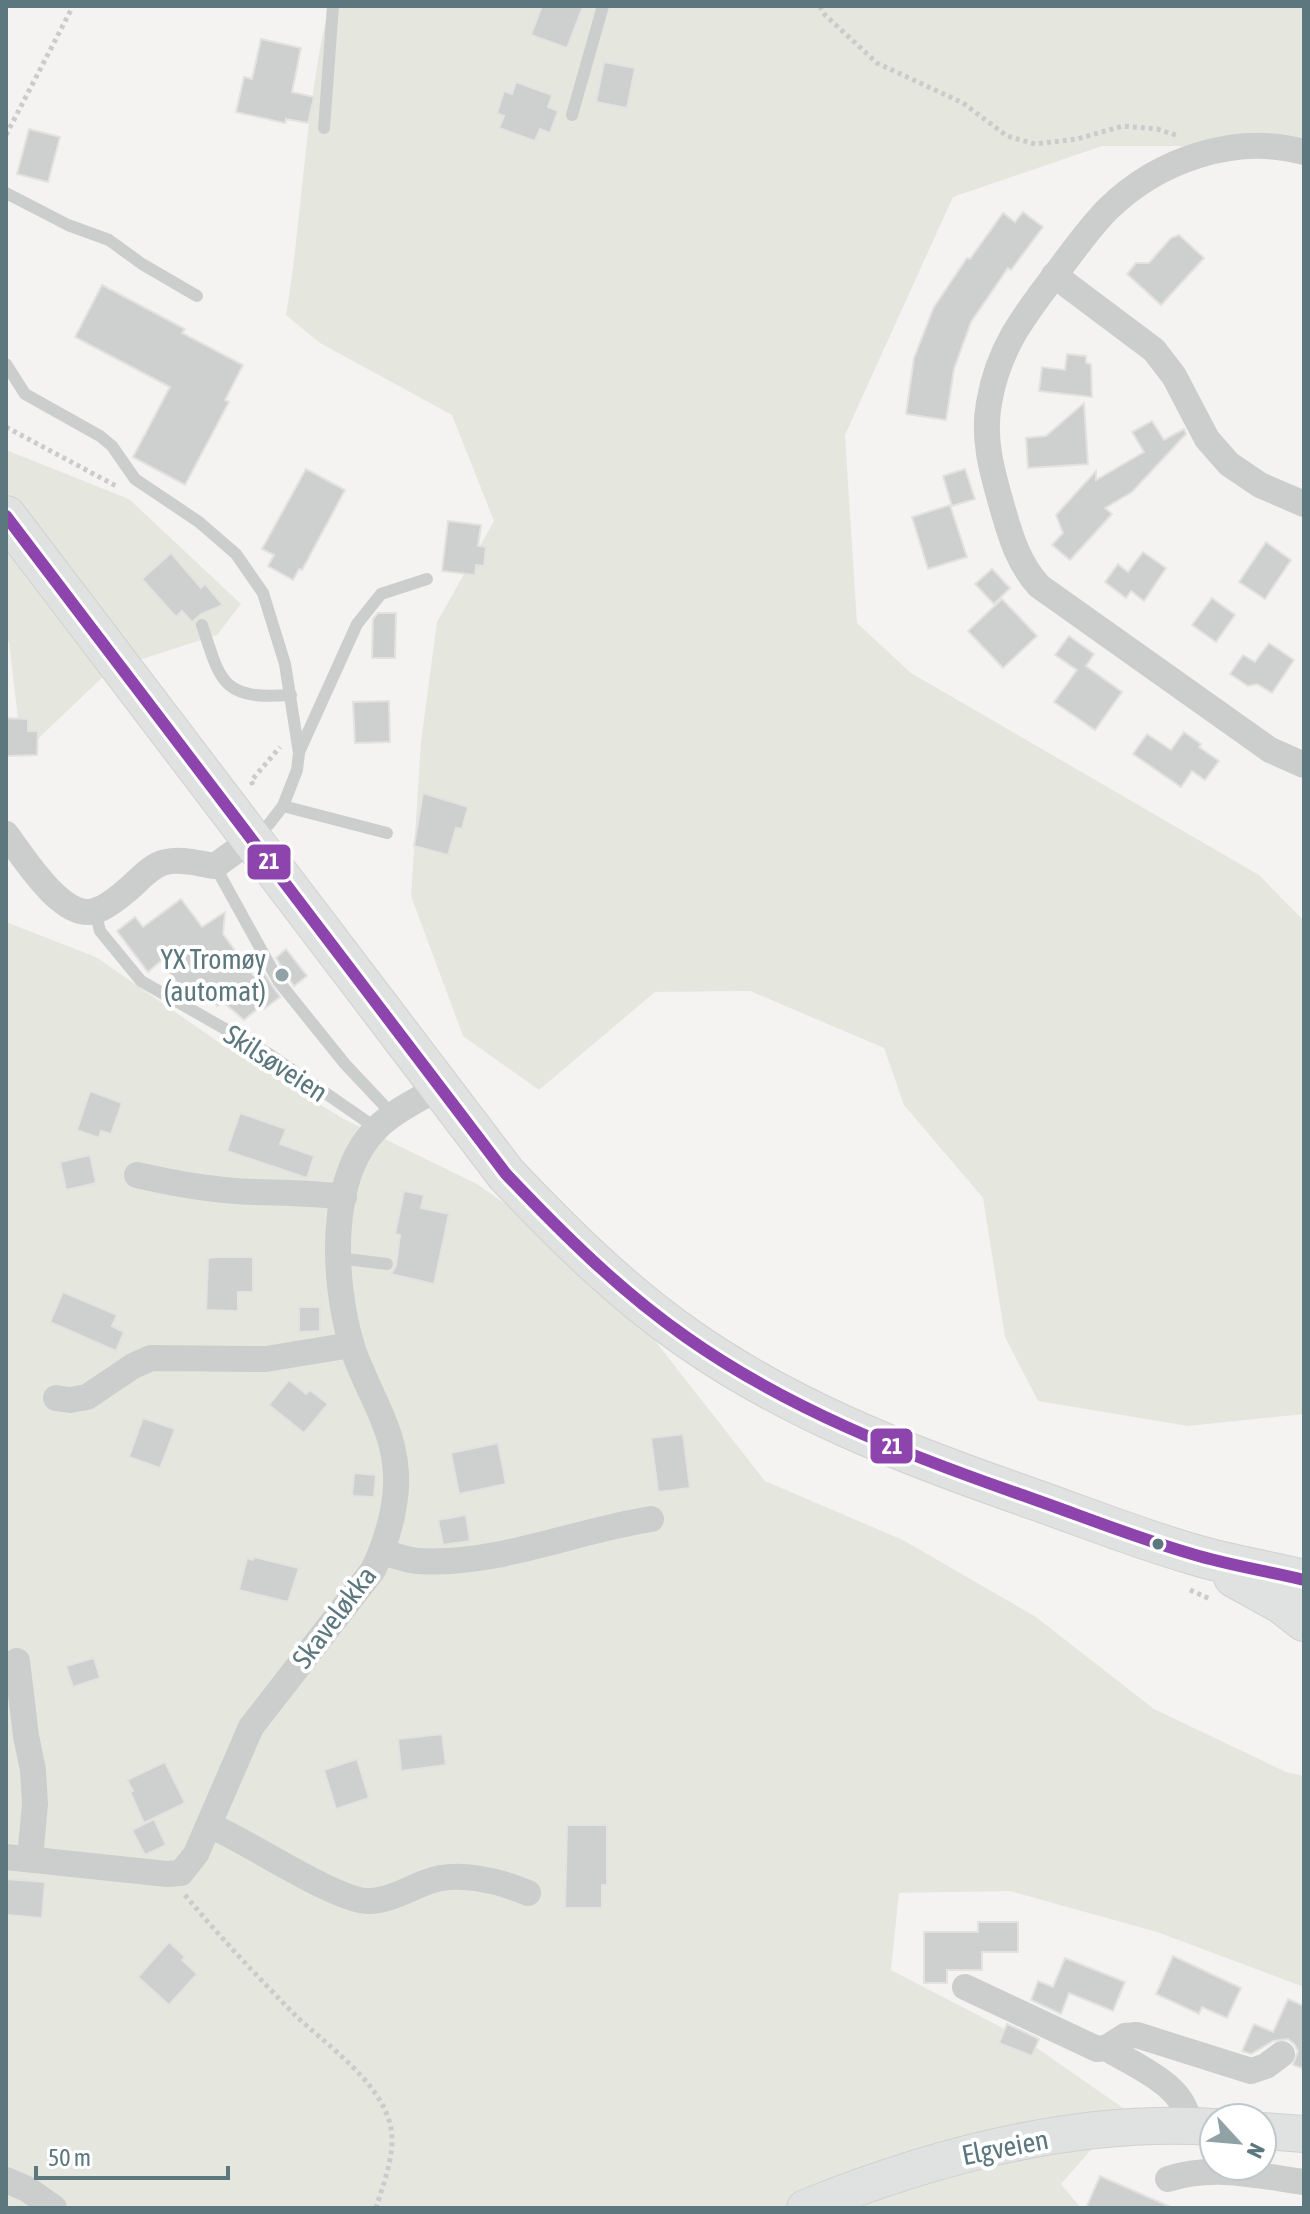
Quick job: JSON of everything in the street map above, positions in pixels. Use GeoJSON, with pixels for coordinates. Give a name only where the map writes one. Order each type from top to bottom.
{"type":"FeatureCollection","features":[{"type":"Feature","properties":{"kind":"main road"},"geometry":{"type":"LineString","coordinates":[[6,516],[261,832],[439,1087],[506,1174],[571,1242],[638,1301],[685,1337],[744,1375],[806,1409],[883,1444],[1192,1554],[1304,1580]]}},
{"type":"Feature","properties":{"kind":"main road"},"geometry":{"type":"LineString","coordinates":[[1192,1554],[1281,1603],[1304,1621]]}},
{"type":"Feature","properties":{"kind":"main road","name":"Elgveien"},"geometry":{"type":"LineString","coordinates":[[805,2208],[862,2197],[947,2158],[994,2147],[1106,2128],[1198,2126]]}},
{"type":"Feature","properties":{"kind":"main road"},"geometry":{"type":"LineString","coordinates":[[1278,2132],[1304,2134]]}},
{"type":"Feature","properties":{"kind":"street"},"geometry":{"type":"LineString","coordinates":[[1304,152],[1273,147],[1221,150],[1171,166],[1127,192],[1095,224],[1013,331],[1002,356],[988,405],[986,427],[991,468],[1015,549],[1029,575],[1051,595],[1270,750],[1304,765]]}},
{"type":"Feature","properties":{"kind":"street"},"geometry":{"type":"LineString","coordinates":[[1054,275],[1154,350],[1174,376],[1207,439],[1229,464],[1260,485],[1304,504]]}},
{"type":"Feature","properties":{"kind":"street"},"geometry":{"type":"LineString","coordinates":[[6,834],[43,883],[64,904],[79,912],[95,911],[166,862],[215,866],[261,832]]}},
{"type":"Feature","properties":{"kind":"street"},"geometry":{"type":"LineString","coordinates":[[384,1122],[439,1087]]}},
{"type":"Feature","properties":{"kind":"street","name":"Skaveløkka"},"geometry":{"type":"LineString","coordinates":[[167,1874],[181,1873],[196,1854],[251,1727],[321,1640],[373,1570],[382,1552],[396,1492],[395,1462],[378,1403],[351,1345],[339,1291],[337,1258],[344,1197],[355,1157],[384,1122]]}},
{"type":"Feature","properties":{"kind":"street"},"geometry":{"type":"LineString","coordinates":[[137,1175],[182,1185],[254,1192],[313,1192],[344,1197]]}},
{"type":"Feature","properties":{"kind":"street"},"geometry":{"type":"LineString","coordinates":[[56,1398],[70,1400],[87,1397],[133,1366],[151,1358],[266,1359],[351,1345]]}},
{"type":"Feature","properties":{"kind":"street"},"geometry":{"type":"LineString","coordinates":[[382,1552],[414,1561],[488,1556],[651,1519]]}},
{"type":"Feature","properties":{"kind":"street"},"geometry":{"type":"LineString","coordinates":[[17,1661],[35,1804],[18,1858],[167,1874]]}},
{"type":"Feature","properties":{"kind":"street"},"geometry":{"type":"LineString","coordinates":[[209,1825],[332,1889],[367,1901],[395,1896],[431,1880],[474,1878],[506,1884],[528,1893]]}},
{"type":"Feature","properties":{"kind":"street"},"geometry":{"type":"LineString","coordinates":[[965,1987],[1097,2049],[1106,2048],[1125,2036],[1137,2035],[1251,2071],[1266,2066],[1282,2054]]}},
{"type":"Feature","properties":{"kind":"street"},"geometry":{"type":"LineString","coordinates":[[1106,2048],[1171,2088],[1198,2123]]}},
{"type":"Feature","properties":{"kind":"street"},"geometry":{"type":"LineString","coordinates":[[1168,2179],[1189,2172],[1213,2170],[1304,2182]]}},
{"type":"Feature","properties":{"kind":"street"},"geometry":{"type":"LineString","coordinates":[[6,2180],[27,2189],[54,2208]]}},
{"type":"Feature","properties":{"kind":"lane"},"geometry":{"type":"LineString","coordinates":[[324,128],[333,6]]}},
{"type":"Feature","properties":{"kind":"lane"},"geometry":{"type":"LineString","coordinates":[[572,115],[603,6]]}},
{"type":"Feature","properties":{"kind":"lane"},"geometry":{"type":"LineString","coordinates":[[6,193],[68,225],[109,240],[142,264],[197,296]]}},
{"type":"Feature","properties":{"kind":"lane"},"geometry":{"type":"LineString","coordinates":[[6,364],[25,394],[100,436],[112,446],[135,479],[199,522],[236,554],[263,593],[285,664],[299,753]]}},
{"type":"Feature","properties":{"kind":"lane"},"geometry":{"type":"LineString","coordinates":[[261,832],[283,806],[295,779],[299,753],[357,624],[381,594],[427,579]]}},
{"type":"Feature","properties":{"kind":"lane"},"geometry":{"type":"LineString","coordinates":[[202,625],[225,684],[237,691],[291,695]]}},
{"type":"Feature","properties":{"kind":"lane"},"geometry":{"type":"LineString","coordinates":[[283,806],[387,833]]}},
{"type":"Feature","properties":{"kind":"lane"},"geometry":{"type":"LineString","coordinates":[[215,866],[279,982],[345,1064],[384,1122]]}},
{"type":"Feature","properties":{"kind":"lane","name":"Skilsøveien"},"geometry":{"type":"LineString","coordinates":[[95,911],[100,931],[141,981],[384,1122]]}},
{"type":"Feature","properties":{"kind":"lane"},"geometry":{"type":"LineString","coordinates":[[337,1258],[387,1264]]}},
{"type":"Feature","properties":{"kind":"path"},"geometry":{"type":"LineString","coordinates":[[6,135],[73,6]]}},
{"type":"Feature","properties":{"kind":"path"},"geometry":{"type":"LineString","coordinates":[[820,6],[825,15],[877,63],[963,103],[1007,136],[1035,144],[1077,139],[1123,126],[1157,129],[1221,150]]}},
{"type":"Feature","properties":{"kind":"path"},"geometry":{"type":"LineString","coordinates":[[6,427],[122,489]]}},
{"type":"Feature","properties":{"kind":"path"},"geometry":{"type":"LineString","coordinates":[[261,832],[263,802],[251,781],[280,748],[284,737],[277,696]]}},
{"type":"Feature","properties":{"kind":"path"},"geometry":{"type":"LineString","coordinates":[[167,1874],[294,2014],[370,2086],[387,2113],[391,2127],[391,2149],[376,2208]]}},
{"type":"Feature","properties":{"kind":"shaded area"},"geometry":{"type":"Polygon","coordinates":[[[329,6],[1304,6],[1304,146],[1102,146],[953,197],[845,435],[857,623],[911,673],[1259,875],[1304,921],[1304,1414],[1188,1426],[1038,1401],[1005,1337],[983,1198],[904,1105],[884,1048],[750,991],[655,992],[539,1090],[463,1036],[411,896],[421,742],[437,622],[494,521],[452,415],[320,343],[286,315],[309,121],[329,6]]]}},
{"type":"Feature","properties":{"kind":"shaded area"},"geometry":{"type":"Polygon","coordinates":[[[6,450],[129,499],[241,604],[217,635],[111,669],[22,754],[9,642],[6,640],[6,450]]]}},
{"type":"Feature","properties":{"kind":"shaded area"},"geometry":{"type":"Polygon","coordinates":[[[6,922],[96,957],[217,1041],[342,1118],[477,1184],[598,1268],[765,1481],[903,1540],[1036,1617],[1154,1709],[1286,1772],[1304,1776],[1304,1987],[1157,1932],[1010,1891],[899,1893],[891,1970],[1024,2039],[1126,2110],[1061,2184],[1081,2208],[6,2208],[6,922]]]}},
{"type":"Feature","properties":{"kind":"building"},"geometry":{"type":"Polygon","coordinates":[[[542,6],[583,6],[567,48],[531,35],[542,6]]]}},
{"type":"Feature","properties":{"kind":"building"},"geometry":{"type":"Polygon","coordinates":[[[261,39],[301,48],[292,92],[314,97],[308,123],[286,119],[285,123],[236,112],[244,77],[252,79],[261,39]]]}},
{"type":"Feature","properties":{"kind":"building"},"geometry":{"type":"Polygon","coordinates":[[[604,62],[635,68],[627,108],[596,102],[604,62]]]}},
{"type":"Feature","properties":{"kind":"building"},"geometry":{"type":"Polygon","coordinates":[[[516,82],[552,95],[548,107],[558,111],[550,133],[540,129],[535,141],[499,128],[504,116],[497,113],[504,91],[512,94],[516,82]]]}},
{"type":"Feature","properties":{"kind":"building"},"geometry":{"type":"Polygon","coordinates":[[[29,129],[60,137],[48,182],[17,174],[29,129]]]}},
{"type":"Feature","properties":{"kind":"building"},"geometry":{"type":"Polygon","coordinates":[[[1023,212],[1043,227],[1011,270],[1008,268],[971,322],[954,369],[946,420],[906,414],[914,358],[934,307],[1003,213],[1015,222],[1023,212]]]}},
{"type":"Feature","properties":{"kind":"building"},"geometry":{"type":"Polygon","coordinates":[[[1179,235],[1204,258],[1161,305],[1127,274],[1136,263],[1149,263],[1171,238],[1179,235]]]}},
{"type":"Feature","properties":{"kind":"building"},"geometry":{"type":"Polygon","coordinates":[[[102,285],[185,329],[182,333],[243,365],[225,400],[229,402],[185,485],[133,457],[170,387],[75,337],[102,285]]]}},
{"type":"Feature","properties":{"kind":"building"},"geometry":{"type":"Polygon","coordinates":[[[1067,354],[1086,356],[1086,363],[1091,364],[1092,397],[1039,391],[1042,367],[1065,370],[1067,354]]]}},
{"type":"Feature","properties":{"kind":"building"},"geometry":{"type":"Polygon","coordinates":[[[1084,403],[1088,464],[1028,468],[1026,438],[1046,436],[1084,403]]]}},
{"type":"Feature","properties":{"kind":"building"},"geometry":{"type":"Polygon","coordinates":[[[1152,421],[1164,440],[1184,429],[1186,434],[1132,492],[1105,508],[1112,514],[1070,560],[1052,545],[1063,533],[1056,515],[1096,471],[1096,480],[1144,452],[1132,432],[1152,421]]]}},
{"type":"Feature","properties":{"kind":"building"},"geometry":{"type":"Polygon","coordinates":[[[306,469],[345,490],[302,570],[299,569],[293,580],[268,566],[274,555],[262,549],[306,469]]]}},
{"type":"Feature","properties":{"kind":"building"},"geometry":{"type":"Polygon","coordinates":[[[965,469],[975,499],[952,506],[943,476],[965,469]]]}},
{"type":"Feature","properties":{"kind":"building"},"geometry":{"type":"Polygon","coordinates":[[[950,505],[967,557],[928,569],[912,517],[950,505]]]}},
{"type":"Feature","properties":{"kind":"building"},"geometry":{"type":"Polygon","coordinates":[[[448,521],[481,525],[478,546],[486,547],[484,566],[476,565],[475,575],[442,571],[448,521]]]}},
{"type":"Feature","properties":{"kind":"building"},"geometry":{"type":"Polygon","coordinates":[[[1266,542],[1291,560],[1265,599],[1239,582],[1266,542]]]}},
{"type":"Feature","properties":{"kind":"building"},"geometry":{"type":"Polygon","coordinates":[[[1143,552],[1166,568],[1144,601],[1131,591],[1126,598],[1105,582],[1118,564],[1128,572],[1143,552]]]}},
{"type":"Feature","properties":{"kind":"building"},"geometry":{"type":"Polygon","coordinates":[[[171,553],[201,588],[205,584],[223,605],[201,614],[192,622],[182,611],[176,617],[142,579],[171,553]]]}},
{"type":"Feature","properties":{"kind":"building"},"geometry":{"type":"Polygon","coordinates":[[[992,569],[1010,588],[994,604],[975,584],[992,569]]]}},
{"type":"Feature","properties":{"kind":"building"},"geometry":{"type":"Polygon","coordinates":[[[1212,598],[1235,615],[1216,642],[1192,625],[1212,598]]]}},
{"type":"Feature","properties":{"kind":"building"},"geometry":{"type":"Polygon","coordinates":[[[1002,599],[1037,636],[1003,668],[968,631],[1002,599]]]}},
{"type":"Feature","properties":{"kind":"building"},"geometry":{"type":"Polygon","coordinates":[[[378,613],[396,613],[395,658],[372,658],[373,619],[378,613]]]}},
{"type":"Feature","properties":{"kind":"building"},"geometry":{"type":"Polygon","coordinates":[[[1069,636],[1094,654],[1086,666],[1122,692],[1095,730],[1054,702],[1077,670],[1055,655],[1069,636]]]}},
{"type":"Feature","properties":{"kind":"building"},"geometry":{"type":"Polygon","coordinates":[[[1269,643],[1294,660],[1272,693],[1257,684],[1248,686],[1230,674],[1243,655],[1255,662],[1269,643]]]}},
{"type":"Feature","properties":{"kind":"building"},"geometry":{"type":"Polygon","coordinates":[[[389,701],[390,742],[355,743],[353,702],[389,701]]]}},
{"type":"Feature","properties":{"kind":"building"},"geometry":{"type":"Polygon","coordinates":[[[6,718],[28,719],[28,731],[38,731],[37,755],[6,756],[6,718]]]}},
{"type":"Feature","properties":{"kind":"building"},"geometry":{"type":"Polygon","coordinates":[[[1184,732],[1219,761],[1205,780],[1192,771],[1181,787],[1133,754],[1147,734],[1171,750],[1184,732]]]}},
{"type":"Feature","properties":{"kind":"building"},"geometry":{"type":"Polygon","coordinates":[[[423,793],[468,807],[462,829],[456,828],[448,855],[414,846],[423,793]]]}},
{"type":"Feature","properties":{"kind":"building"},"geometry":{"type":"Polygon","coordinates":[[[181,899],[202,927],[225,912],[223,934],[253,975],[261,969],[280,997],[264,1009],[261,1006],[244,1020],[223,1002],[217,1006],[204,990],[192,1000],[188,998],[161,961],[148,972],[117,931],[135,917],[143,927],[181,899]]]}},
{"type":"Feature","properties":{"kind":"building"},"geometry":{"type":"Polygon","coordinates":[[[286,949],[307,976],[294,986],[276,958],[286,949]]]}},
{"type":"Feature","properties":{"kind":"building"},"geometry":{"type":"Polygon","coordinates":[[[90,1091],[122,1103],[111,1134],[101,1131],[99,1138],[77,1130],[90,1091]]]}},
{"type":"Feature","properties":{"kind":"building"},"geometry":{"type":"Polygon","coordinates":[[[240,1113],[286,1129],[280,1144],[314,1156],[307,1178],[227,1151],[240,1113]]]}},
{"type":"Feature","properties":{"kind":"building"},"geometry":{"type":"Polygon","coordinates":[[[90,1155],[96,1183],[66,1190],[60,1162],[90,1155]]]}},
{"type":"Feature","properties":{"kind":"building"},"geometry":{"type":"Polygon","coordinates":[[[404,1191],[424,1195],[421,1208],[449,1214],[434,1284],[391,1274],[396,1266],[400,1235],[395,1234],[404,1191]]]}},
{"type":"Feature","properties":{"kind":"building"},"geometry":{"type":"Polygon","coordinates":[[[253,1257],[253,1292],[238,1292],[238,1311],[206,1310],[208,1258],[253,1257]]]}},
{"type":"Feature","properties":{"kind":"building"},"geometry":{"type":"Polygon","coordinates":[[[63,1292],[117,1315],[112,1326],[124,1332],[116,1351],[50,1322],[63,1292]]]}},
{"type":"Feature","properties":{"kind":"building"},"geometry":{"type":"Polygon","coordinates":[[[299,1307],[320,1307],[320,1331],[299,1332],[299,1307]]]}},
{"type":"Feature","properties":{"kind":"building"},"geometry":{"type":"Polygon","coordinates":[[[289,1380],[306,1394],[310,1390],[328,1404],[304,1433],[269,1405],[289,1380]]]}},
{"type":"Feature","properties":{"kind":"building"},"geometry":{"type":"Polygon","coordinates":[[[143,1418],[175,1429],[160,1468],[129,1457],[143,1418]]]}},
{"type":"Feature","properties":{"kind":"building"},"geometry":{"type":"Polygon","coordinates":[[[683,1434],[690,1488],[658,1492],[651,1438],[683,1434]]]}},
{"type":"Feature","properties":{"kind":"building"},"geometry":{"type":"Polygon","coordinates":[[[498,1443],[506,1484],[459,1494],[451,1453],[498,1443]]]}},
{"type":"Feature","properties":{"kind":"building"},"geometry":{"type":"Polygon","coordinates":[[[354,1473],[376,1475],[374,1497],[352,1496],[354,1473]]]}},
{"type":"Feature","properties":{"kind":"building"},"geometry":{"type":"Polygon","coordinates":[[[466,1515],[470,1541],[443,1545],[438,1520],[466,1515]]]}},
{"type":"Feature","properties":{"kind":"building"},"geometry":{"type":"Polygon","coordinates":[[[254,1557],[299,1568],[288,1602],[239,1590],[247,1558],[253,1560],[254,1557]]]}},
{"type":"Feature","properties":{"kind":"building"},"geometry":{"type":"Polygon","coordinates":[[[94,1658],[100,1678],[73,1687],[66,1666],[94,1658]]]}},
{"type":"Feature","properties":{"kind":"building"},"geometry":{"type":"Polygon","coordinates":[[[442,1734],[446,1765],[401,1771],[398,1739],[442,1734]]]}},
{"type":"Feature","properties":{"kind":"building"},"geometry":{"type":"Polygon","coordinates":[[[357,1759],[369,1798],[336,1809],[324,1770],[357,1759]]]}},
{"type":"Feature","properties":{"kind":"building"},"geometry":{"type":"Polygon","coordinates":[[[165,1762],[185,1803],[144,1823],[127,1780],[165,1762]]]}},
{"type":"Feature","properties":{"kind":"building"},"geometry":{"type":"Polygon","coordinates":[[[154,1819],[166,1845],[145,1855],[132,1830],[154,1819]]]}},
{"type":"Feature","properties":{"kind":"building"},"geometry":{"type":"Polygon","coordinates":[[[567,1825],[607,1825],[607,1885],[602,1885],[602,1908],[565,1908],[567,1825]]]}},
{"type":"Feature","properties":{"kind":"building"},"geometry":{"type":"Polygon","coordinates":[[[6,1879],[45,1882],[42,1918],[6,1915],[6,1879]]]}},
{"type":"Feature","properties":{"kind":"building"},"geometry":{"type":"Polygon","coordinates":[[[978,1922],[1018,1922],[1018,1952],[982,1952],[982,1970],[947,1970],[947,1983],[924,1983],[924,1932],[978,1932],[978,1922]]]}},
{"type":"Feature","properties":{"kind":"building"},"geometry":{"type":"Polygon","coordinates":[[[169,1942],[197,1974],[169,2005],[138,1977],[169,1942]]]}},
{"type":"Feature","properties":{"kind":"building"},"geometry":{"type":"Polygon","coordinates":[[[1173,1956],[1241,1988],[1227,2018],[1202,2007],[1199,2014],[1156,1994],[1173,1956]]]}},
{"type":"Feature","properties":{"kind":"building"},"geometry":{"type":"Polygon","coordinates":[[[1065,1958],[1125,1982],[1113,2011],[1069,1993],[1061,2014],[1031,2000],[1038,1981],[1053,1987],[1065,1958]]]}},
{"type":"Feature","properties":{"kind":"building"},"geometry":{"type":"Polygon","coordinates":[[[1288,1999],[1304,2006],[1304,2069],[1293,2065],[1298,2051],[1288,2039],[1273,2041],[1251,2054],[1242,2051],[1254,2024],[1273,2032],[1288,1999]]]}},
{"type":"Feature","properties":{"kind":"building"},"geometry":{"type":"Polygon","coordinates":[[[1007,2024],[1039,2039],[1032,2056],[999,2043],[1007,2024]]]}},
{"type":"Feature","properties":{"kind":"building"},"geometry":{"type":"Polygon","coordinates":[[[1100,2176],[1173,2208],[1086,2208],[1100,2176]]]}},
{"type":"Feature","properties":{"kind":"transit line","name":"21"},"geometry":{"type":"LineString","coordinates":[[6,516],[506,1174],[570,1239],[637,1300],[725,1363],[805,1408],[889,1445],[1170,1547],[1304,1580]]}},
{"type":"Feature","properties":{"kind":"place","name":"YX Tromøy (automat)"},"geometry":{"type":"Point","coordinates":[282,975]}}]}
